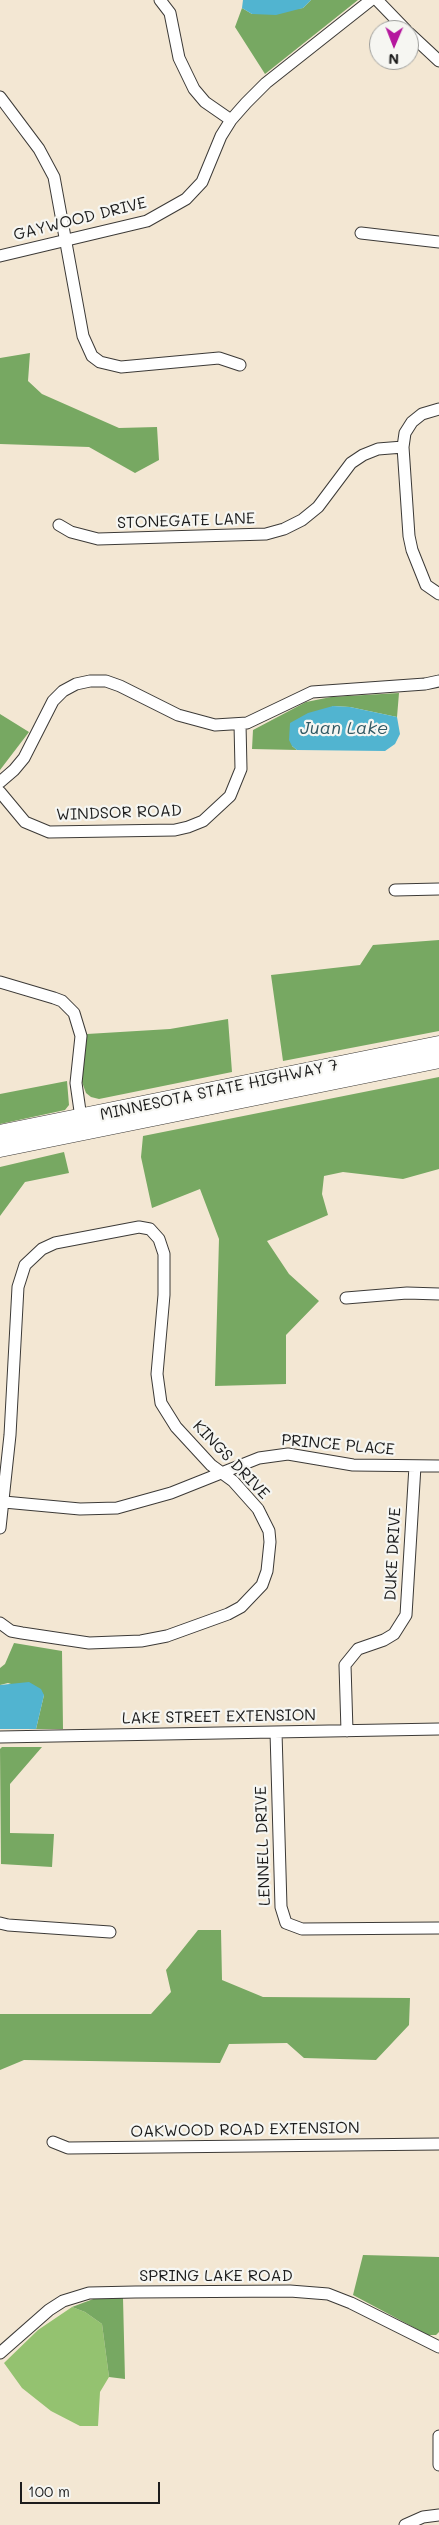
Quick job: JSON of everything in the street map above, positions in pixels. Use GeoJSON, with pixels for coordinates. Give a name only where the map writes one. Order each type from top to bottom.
{"type":"FeatureCollection","features":[{"type":"Feature","properties":{"kind":"main road","name":"MINNESOTA STATE HIGHWAY 7"},"geometry":{"type":"LineString","coordinates":[[0,1134],[439,1045]]}},
{"type":"Feature","properties":{"kind":"main road","name":"MINNESOTA STATE HIGHWAY 7"},"geometry":{"type":"LineString","coordinates":[[0,1148],[439,1059]]}},
{"type":"Feature","properties":{"kind":"street"},"geometry":{"type":"LineString","coordinates":[[160,0],[170,13],[179,58],[194,89],[206,102],[231,120]]}},
{"type":"Feature","properties":{"kind":"street","name":"GAYWOOD DRIVE"},"geometry":{"type":"LineString","coordinates":[[0,256],[147,221],[186,199],[202,182],[231,120],[266,83],[372,0]]}},
{"type":"Feature","properties":{"kind":"street"},"geometry":{"type":"LineString","coordinates":[[377,0],[396,20]]}},
{"type":"Feature","properties":{"kind":"street"},"geometry":{"type":"LineString","coordinates":[[419,42],[439,61]]}},
{"type":"Feature","properties":{"kind":"street"},"geometry":{"type":"LineString","coordinates":[[0,97],[47,163],[58,193],[83,336],[92,356],[100,362],[121,367],[219,358],[240,365]]}},
{"type":"Feature","properties":{"kind":"street"},"geometry":{"type":"LineString","coordinates":[[362,233],[439,242]]}},
{"type":"Feature","properties":{"kind":"street"},"geometry":{"type":"LineString","coordinates":[[439,409],[422,414],[412,422],[405,433],[404,447],[409,536],[412,550],[426,585],[439,594]]}},
{"type":"Feature","properties":{"kind":"street","name":"STONEGATE LANE"},"geometry":{"type":"LineString","coordinates":[[59,525],[84,537],[98,539],[266,534],[284,529],[302,520],[318,507],[351,463],[364,454],[378,449],[404,447]]}},
{"type":"Feature","properties":{"kind":"street"},"geometry":{"type":"LineString","coordinates":[[0,782],[24,758],[53,701],[63,691],[76,684],[90,681],[106,681],[196,721],[215,725],[240,724],[260,718],[312,692],[426,684],[439,681]]}},
{"type":"Feature","properties":{"kind":"street","name":"WINDSOR ROAD"},"geometry":{"type":"LineString","coordinates":[[0,792],[25,822],[49,832],[175,830],[188,827],[203,821],[230,796],[240,769],[240,724]]}},
{"type":"Feature","properties":{"kind":"street"},"geometry":{"type":"LineString","coordinates":[[395,890],[439,889]]}},
{"type":"Feature","properties":{"kind":"street"},"geometry":{"type":"LineString","coordinates":[[0,982],[54,998],[74,1013],[81,1036],[76,1083],[81,1118]]}},
{"type":"Feature","properties":{"kind":"street","name":"KINGS DRIVE"},"geometry":{"type":"LineString","coordinates":[[0,1623],[11,1630],[22,1633],[89,1643],[141,1641],[192,1628],[241,1607],[262,1585],[270,1556],[269,1531],[258,1509],[223,1474],[211,1465],[176,1427],[161,1403],[157,1374],[164,1295],[164,1254],[160,1239],[150,1229],[139,1227],[55,1243],[42,1249],[25,1265],[18,1287],[16,1357],[4,1502]]}},
{"type":"Feature","properties":{"kind":"street"},"geometry":{"type":"LineString","coordinates":[[346,1298],[399,1294],[439,1294]]}},
{"type":"Feature","properties":{"kind":"street","name":"PRINCE PLACE"},"geometry":{"type":"LineString","coordinates":[[4,1502],[80,1509],[117,1508],[150,1501],[223,1474],[259,1458],[288,1454],[353,1465],[439,1466]]}},
{"type":"Feature","properties":{"kind":"street","name":"DUKE DRIVE"},"geometry":{"type":"LineString","coordinates":[[347,1731],[345,1665],[358,1649],[384,1640],[394,1634],[406,1615],[415,1466]]}},
{"type":"Feature","properties":{"kind":"street"},"geometry":{"type":"LineString","coordinates":[[0,1528],[4,1502]]}},
{"type":"Feature","properties":{"kind":"street","name":"LAKE STREET EXTENSION"},"geometry":{"type":"LineString","coordinates":[[0,1737],[439,1730]]}},
{"type":"Feature","properties":{"kind":"street","name":"LENNELL DRIVE"},"geometry":{"type":"LineString","coordinates":[[276,1732],[281,1907],[286,1923],[302,1929],[439,1928]]}},
{"type":"Feature","properties":{"kind":"street"},"geometry":{"type":"LineString","coordinates":[[0,1923],[110,1932]]}},
{"type":"Feature","properties":{"kind":"street","name":"OAKWOOD ROAD EXTENSION"},"geometry":{"type":"LineString","coordinates":[[53,2142],[68,2148],[439,2144]]}},
{"type":"Feature","properties":{"kind":"street","name":"SPRING LAKE ROAD"},"geometry":{"type":"LineString","coordinates":[[0,2353],[49,2310],[63,2301],[89,2293],[134,2292],[290,2291],[328,2294],[351,2303],[439,2347]]}},
{"type":"Feature","properties":{"kind":"street"},"geometry":{"type":"LineString","coordinates":[[439,2436],[439,2465]]}},
{"type":"Feature","properties":{"kind":"street"},"geometry":{"type":"LineString","coordinates":[[406,2525],[423,2517],[439,2515]]}},
{"type":"Feature","properties":{"kind":"green space"},"geometry":{"type":"Polygon","coordinates":[[[311,0],[358,0],[265,74],[235,27],[242,8],[252,14],[303,8],[311,0]]]}},
{"type":"Feature","properties":{"kind":"green space"},"geometry":{"type":"Polygon","coordinates":[[[30,353],[28,381],[42,394],[119,428],[157,427],[159,460],[135,473],[89,447],[0,444],[0,358],[30,353]]]}},
{"type":"Feature","properties":{"kind":"green space"},"geometry":{"type":"Polygon","coordinates":[[[399,693],[397,717],[350,707],[333,706],[292,746],[297,750],[252,749],[253,730],[306,702],[331,697],[399,693]]]}},
{"type":"Feature","properties":{"kind":"green space"},"geometry":{"type":"Polygon","coordinates":[[[0,714],[29,732],[0,770],[0,714]]]}},
{"type":"Feature","properties":{"kind":"green space"},"geometry":{"type":"Polygon","coordinates":[[[439,940],[439,1031],[283,1061],[271,975],[360,965],[373,945],[439,940]]]}},
{"type":"Feature","properties":{"kind":"green space"},"geometry":{"type":"Polygon","coordinates":[[[228,1019],[232,1072],[99,1099],[91,1097],[86,1093],[82,1082],[87,1034],[170,1029],[228,1019]]]}},
{"type":"Feature","properties":{"kind":"green space"},"geometry":{"type":"Polygon","coordinates":[[[439,1077],[439,1169],[403,1179],[343,1172],[324,1176],[322,1194],[328,1215],[267,1241],[289,1274],[319,1301],[286,1335],[286,1384],[215,1386],[219,1239],[200,1189],[152,1208],[141,1157],[143,1136],[439,1077]]]}},
{"type":"Feature","properties":{"kind":"green space"},"geometry":{"type":"Polygon","coordinates":[[[67,1081],[69,1105],[65,1110],[0,1124],[0,1094],[67,1081]]]}},
{"type":"Feature","properties":{"kind":"green space"},"geometry":{"type":"Polygon","coordinates":[[[64,1152],[69,1173],[25,1182],[0,1216],[0,1167],[64,1152]]]}},
{"type":"Feature","properties":{"kind":"green space"},"geometry":{"type":"Polygon","coordinates":[[[14,1643],[62,1651],[63,1729],[36,1729],[44,1695],[8,1683],[0,1685],[0,1668],[5,1664],[14,1643]]]}},
{"type":"Feature","properties":{"kind":"green space"},"geometry":{"type":"Polygon","coordinates":[[[2,1747],[42,1747],[10,1784],[10,1833],[54,1834],[52,1867],[1,1864],[0,1749],[2,1747]]]}},
{"type":"Feature","properties":{"kind":"green space"},"geometry":{"type":"Polygon","coordinates":[[[198,1930],[221,1930],[222,1980],[263,1997],[410,1998],[409,2025],[376,2060],[304,2058],[287,2043],[229,2044],[220,2063],[24,2060],[0,2070],[0,2014],[151,2014],[171,1992],[166,1970],[198,1930]]]}},
{"type":"Feature","properties":{"kind":"green space"},"geometry":{"type":"Polygon","coordinates":[[[363,2255],[439,2257],[439,2332],[436,2335],[428,2335],[353,2295],[363,2255]]]}},
{"type":"Feature","properties":{"kind":"green space"},"geometry":{"type":"Polygon","coordinates":[[[96,2298],[123,2298],[125,2379],[109,2377],[102,2324],[85,2312],[72,2307],[96,2298]]]}},
{"type":"Feature","properties":{"kind":"green space"},"geometry":{"type":"Polygon","coordinates":[[[72,2307],[85,2312],[102,2324],[109,2377],[100,2392],[98,2426],[80,2426],[51,2411],[22,2388],[4,2363],[38,2330],[72,2307]]]}},
{"type":"Feature","properties":{"kind":"water"},"geometry":{"type":"Polygon","coordinates":[[[243,0],[311,0],[303,8],[276,15],[252,14],[242,8],[243,0]]]}},
{"type":"Feature","properties":{"kind":"water","name":"Juan Lake"},"geometry":{"type":"Polygon","coordinates":[[[333,706],[350,707],[397,717],[400,734],[395,744],[385,751],[297,750],[292,746],[289,740],[290,723],[308,713],[333,706]]]}},
{"type":"Feature","properties":{"kind":"water"},"geometry":{"type":"Polygon","coordinates":[[[29,1682],[41,1689],[44,1695],[36,1729],[0,1729],[0,1685],[29,1682]]]}}]}
